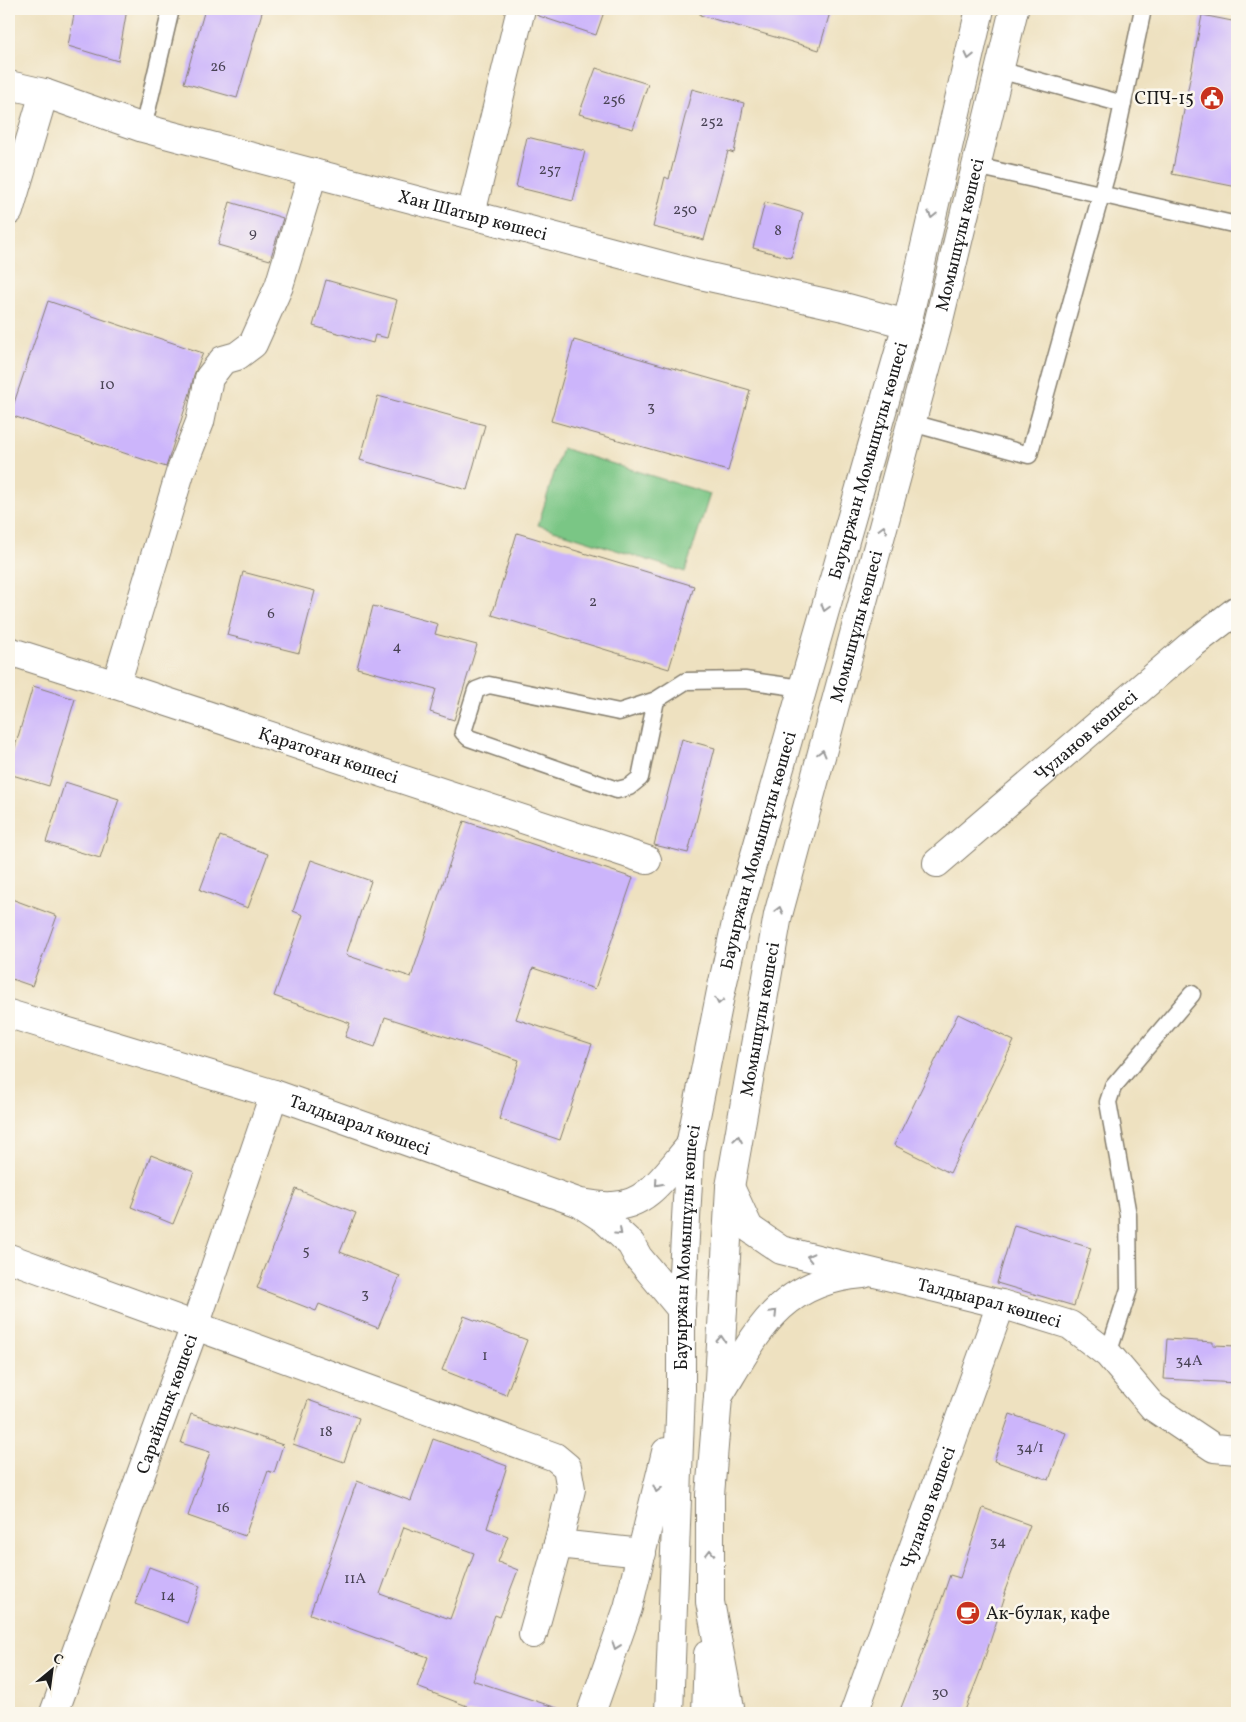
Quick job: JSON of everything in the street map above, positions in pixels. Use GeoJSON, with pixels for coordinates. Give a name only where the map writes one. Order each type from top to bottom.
{"type":"FeatureCollection","features":[{"type":"Feature","properties":{"kind":"street"},"geometry":{"type":"LineString","coordinates":[[471,214],[521,9]]}},
{"type":"Feature","properties":{"kind":"street","name":"Бауыржан Момышұлы көшесі"},"geometry":{"type":"LineString","coordinates":[[669,1713],[681,1390],[681,1309],[690,1146],[738,914],[907,324],[980,9]]}},
{"type":"Feature","properties":{"kind":"street"},"geometry":{"type":"LineString","coordinates":[[999,70],[1014,9]]}},
{"type":"Feature","properties":{"kind":"street","name":"Момышұлы көшесі"},"geometry":{"type":"LineString","coordinates":[[710,1602],[710,1495],[718,1397],[730,1187],[778,915],[937,328],[999,70]]}},
{"type":"Feature","properties":{"kind":"street","name":"Хан Шатыр көшесі"},"geometry":{"type":"LineString","coordinates":[[9,85],[44,93],[143,128],[696,274],[844,306],[907,324]]}},
{"type":"Feature","properties":{"kind":"street"},"geometry":{"type":"LineString","coordinates":[[9,211],[44,93]]}},
{"type":"Feature","properties":{"kind":"street"},"geometry":{"type":"LineString","coordinates":[[116,685],[180,473],[200,422],[209,378],[223,360],[237,356],[253,344],[279,286],[314,173]]}},
{"type":"Feature","properties":{"kind":"street","name":"Чуланов көшесі"},"geometry":{"type":"LineString","coordinates":[[937,864],[1190,646],[1237,610]]}},
{"type":"Feature","properties":{"kind":"street","name":"Қаратоған көшесі"},"geometry":{"type":"LineString","coordinates":[[9,651],[647,860]]}},
{"type":"Feature","properties":{"kind":"street","name":"Талдыарал көшесі"},"geometry":{"type":"LineString","coordinates":[[9,1014],[274,1094],[580,1203],[611,1206],[633,1203],[649,1192],[690,1146]]}},
{"type":"Feature","properties":{"kind":"street","name":"Сарайшық көшесі"},"geometry":{"type":"LineString","coordinates":[[54,1713],[195,1326],[274,1094]]}},
{"type":"Feature","properties":{"kind":"street","name":"Талдыарал көшесі"},"geometry":{"type":"LineString","coordinates":[[730,1187],[749,1228],[782,1250],[1001,1304],[1070,1325],[1108,1354],[1153,1407],[1214,1448],[1237,1450]]}},
{"type":"Feature","properties":{"kind":"street"},"geometry":{"type":"LineString","coordinates":[[580,1203],[626,1238],[638,1258],[681,1309]]}},
{"type":"Feature","properties":{"kind":"street"},"geometry":{"type":"LineString","coordinates":[[9,1258],[555,1457],[567,1467],[571,1489],[533,1634]]}},
{"type":"Feature","properties":{"kind":"street"},"geometry":{"type":"LineString","coordinates":[[718,1397],[763,1325],[781,1307],[800,1292],[817,1283],[844,1276],[874,1273]]}},
{"type":"Feature","properties":{"kind":"street","name":"Чуланов көшесі"},"geometry":{"type":"LineString","coordinates":[[854,1713],[1001,1304]]}},
{"type":"Feature","properties":{"kind":"street"},"geometry":{"type":"LineString","coordinates":[[591,1713],[628,1608],[681,1390]]}},
{"type":"Feature","properties":{"kind":"street"},"geometry":{"type":"LineString","coordinates":[[558,1544],[642,1553]]}},
{"type":"Feature","properties":{"kind":"street"},"geometry":{"type":"LineString","coordinates":[[706,1713],[710,1602]]}},
{"type":"Feature","properties":{"kind":"street"},"geometry":{"type":"LineString","coordinates":[[710,1602],[731,1713]]}},
{"type":"Feature","properties":{"kind":"lane"},"geometry":{"type":"LineString","coordinates":[[143,128],[171,9]]}},
{"type":"Feature","properties":{"kind":"lane"},"geometry":{"type":"LineString","coordinates":[[912,423],[1029,455],[1112,155],[1142,9]]}},
{"type":"Feature","properties":{"kind":"lane"},"geometry":{"type":"LineString","coordinates":[[999,70],[1123,104]]}},
{"type":"Feature","properties":{"kind":"lane"},"geometry":{"type":"LineString","coordinates":[[976,166],[1237,225]]}},
{"type":"Feature","properties":{"kind":"lane"},"geometry":{"type":"LineString","coordinates":[[656,700],[640,778],[629,788],[617,790],[469,738],[463,732],[476,690],[489,685],[620,712],[656,700],[686,680],[745,680],[802,688]]}},
{"type":"Feature","properties":{"kind":"lane"},"geometry":{"type":"LineString","coordinates":[[1108,1354],[1128,1289],[1128,1215],[1108,1102],[1112,1087],[1192,994]]}},
{"type":"Feature","properties":{"kind":"green space"},"geometry":{"type":"Polygon","coordinates":[[[562,448],[710,494],[685,572],[538,525],[562,448]]]}},
{"type":"Feature","properties":{"kind":"building"},"geometry":{"type":"Polygon","coordinates":[[[75,9],[127,9],[118,61],[68,46],[75,9]]]}},
{"type":"Feature","properties":{"kind":"building"},"geometry":{"type":"Polygon","coordinates":[[[205,9],[263,9],[237,98],[184,83],[205,9]]]}},
{"type":"Feature","properties":{"kind":"building"},"geometry":{"type":"Polygon","coordinates":[[[536,9],[605,9],[596,35],[536,15],[536,9]]]}},
{"type":"Feature","properties":{"kind":"building"},"geometry":{"type":"Polygon","coordinates":[[[701,9],[831,9],[819,50],[700,15],[701,9]]]}},
{"type":"Feature","properties":{"kind":"building","name":"СПЧ-15"},"geometry":{"type":"Polygon","coordinates":[[[1202,15],[1237,22],[1237,187],[1172,174],[1202,15]]]}},
{"type":"Feature","properties":{"kind":"building"},"geometry":{"type":"Polygon","coordinates":[[[596,68],[648,84],[633,129],[579,114],[596,68]]]}},
{"type":"Feature","properties":{"kind":"building"},"geometry":{"type":"Polygon","coordinates":[[[692,89],[744,103],[734,153],[728,151],[704,240],[653,227],[665,177],[669,179],[692,89]]]}},
{"type":"Feature","properties":{"kind":"building"},"geometry":{"type":"Polygon","coordinates":[[[527,137],[585,151],[573,201],[516,187],[527,137]]]}},
{"type":"Feature","properties":{"kind":"building"},"geometry":{"type":"Polygon","coordinates":[[[230,202],[283,218],[270,260],[218,245],[230,202]]]}},
{"type":"Feature","properties":{"kind":"building"},"geometry":{"type":"Polygon","coordinates":[[[765,202],[803,213],[791,258],[753,248],[765,202]]]}},
{"type":"Feature","properties":{"kind":"building"},"geometry":{"type":"Polygon","coordinates":[[[326,280],[397,300],[387,338],[375,335],[373,343],[313,326],[326,280]]]}},
{"type":"Feature","properties":{"kind":"building"},"geometry":{"type":"Polygon","coordinates":[[[48,301],[203,353],[194,375],[166,467],[10,415],[48,301]]]}},
{"type":"Feature","properties":{"kind":"building"},"geometry":{"type":"Polygon","coordinates":[[[574,340],[750,390],[728,471],[551,421],[574,340]]]}},
{"type":"Feature","properties":{"kind":"building"},"geometry":{"type":"Polygon","coordinates":[[[378,396],[485,425],[467,490],[360,460],[378,396]]]}},
{"type":"Feature","properties":{"kind":"building"},"geometry":{"type":"Polygon","coordinates":[[[517,533],[694,586],[669,669],[492,615],[517,533]]]}},
{"type":"Feature","properties":{"kind":"building"},"geometry":{"type":"Polygon","coordinates":[[[243,572],[315,591],[299,653],[227,635],[243,572]]]}},
{"type":"Feature","properties":{"kind":"building"},"geometry":{"type":"Polygon","coordinates":[[[373,606],[438,624],[435,634],[477,645],[454,720],[430,712],[436,689],[357,668],[373,606]]]}},
{"type":"Feature","properties":{"kind":"building"},"geometry":{"type":"Polygon","coordinates":[[[33,686],[75,699],[49,786],[9,774],[9,767],[33,686]]]}},
{"type":"Feature","properties":{"kind":"building"},"geometry":{"type":"Polygon","coordinates":[[[682,739],[715,748],[688,853],[654,845],[682,739]]]}},
{"type":"Feature","properties":{"kind":"building"},"geometry":{"type":"Polygon","coordinates":[[[65,782],[119,799],[100,858],[46,842],[65,782]]]}},
{"type":"Feature","properties":{"kind":"building"},"geometry":{"type":"Polygon","coordinates":[[[464,821],[633,878],[595,989],[533,968],[516,1019],[592,1044],[560,1140],[499,1119],[519,1060],[385,1017],[375,1047],[345,1037],[350,1023],[274,996],[303,915],[293,911],[311,860],[371,881],[346,955],[411,977],[464,821]]]}},
{"type":"Feature","properties":{"kind":"building"},"geometry":{"type":"Polygon","coordinates":[[[220,836],[268,854],[248,908],[200,890],[220,836]]]}},
{"type":"Feature","properties":{"kind":"building"},"geometry":{"type":"Polygon","coordinates":[[[9,898],[57,916],[32,986],[9,978],[9,898]]]}},
{"type":"Feature","properties":{"kind":"building"},"geometry":{"type":"Polygon","coordinates":[[[958,1014],[1014,1041],[950,1173],[894,1145],[958,1014]]]}},
{"type":"Feature","properties":{"kind":"building"},"geometry":{"type":"Polygon","coordinates":[[[151,1155],[194,1172],[173,1224],[131,1207],[151,1155]]]}},
{"type":"Feature","properties":{"kind":"building"},"geometry":{"type":"Polygon","coordinates":[[[296,1189],[356,1213],[340,1252],[400,1276],[378,1328],[319,1304],[316,1311],[257,1288],[296,1189]]]}},
{"type":"Feature","properties":{"kind":"building"},"geometry":{"type":"Polygon","coordinates":[[[1014,1225],[1091,1248],[1074,1306],[997,1283],[1014,1225]]]}},
{"type":"Feature","properties":{"kind":"building"},"geometry":{"type":"Polygon","coordinates":[[[464,1316],[527,1340],[506,1395],[442,1370],[464,1316]]]}},
{"type":"Feature","properties":{"kind":"building"},"geometry":{"type":"Polygon","coordinates":[[[1167,1339],[1213,1342],[1213,1345],[1237,1346],[1237,1383],[1164,1379],[1167,1339]]]}},
{"type":"Feature","properties":{"kind":"building"},"geometry":{"type":"Polygon","coordinates":[[[308,1400],[359,1418],[344,1462],[293,1444],[308,1400]]]}},
{"type":"Feature","properties":{"kind":"building"},"geometry":{"type":"Polygon","coordinates":[[[191,1414],[283,1445],[274,1473],[268,1471],[245,1536],[188,1516],[210,1452],[181,1443],[191,1414]]]}},
{"type":"Feature","properties":{"kind":"building"},"geometry":{"type":"Polygon","coordinates":[[[1010,1414],[1066,1433],[1049,1480],[994,1461],[1010,1414]]]}},
{"type":"Feature","properties":{"kind":"building"},"geometry":{"type":"Polygon","coordinates":[[[433,1439],[507,1466],[487,1528],[508,1536],[498,1562],[518,1570],[500,1617],[495,1615],[472,1680],[560,1709],[559,1713],[464,1713],[467,1706],[417,1687],[428,1657],[310,1614],[357,1481],[411,1501],[433,1439]],[[404,1527],[380,1594],[450,1619],[474,1553],[404,1527]]]}},
{"type":"Feature","properties":{"kind":"building"},"geometry":{"type":"Polygon","coordinates":[[[983,1508],[1030,1525],[1004,1593],[1006,1593],[980,1672],[964,1713],[899,1713],[950,1575],[960,1578],[983,1508]]]}},
{"type":"Feature","properties":{"kind":"building"},"geometry":{"type":"Polygon","coordinates":[[[149,1567],[200,1586],[187,1623],[135,1604],[149,1567]]]}},
{"type":"Feature","properties":{"kind":"place","name":"СПЧ-15"},"geometry":{"type":"Point","coordinates":[1212,98]}},
{"type":"Feature","properties":{"kind":"place","name":"Ак-булак, кафе"},"geometry":{"type":"Point","coordinates":[968,1613]}}]}
